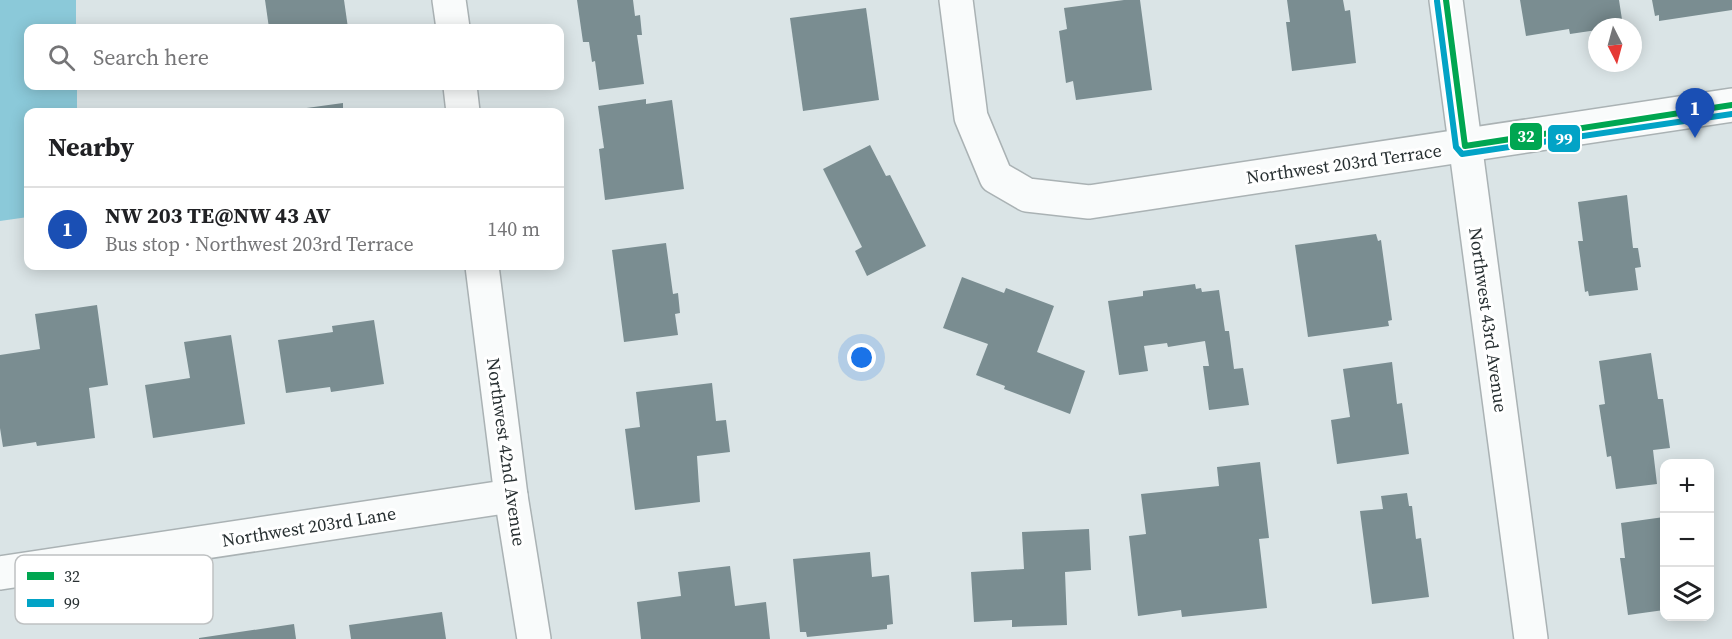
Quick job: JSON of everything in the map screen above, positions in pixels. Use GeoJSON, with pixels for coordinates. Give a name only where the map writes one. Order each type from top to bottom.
{"type":"FeatureCollection","features":[{"type":"Feature","properties":{"kind":"street"},"geometry":{"type":"LineString","coordinates":[[449,0],[452,24]]}},
{"type":"Feature","properties":{"kind":"street","name":"Northwest 203rd Terrace"},"geometry":{"type":"LineString","coordinates":[[956,0],[971,117],[996,177],[1027,195],[1089,202],[1732,105]]}},
{"type":"Feature","properties":{"kind":"street","name":"Northwest 43rd Avenue"},"geometry":{"type":"LineString","coordinates":[[1446,0],[1531,639]]}},
{"type":"Feature","properties":{"kind":"street"},"geometry":{"type":"LineString","coordinates":[[460,90],[463,108]]}},
{"type":"Feature","properties":{"kind":"street","name":"Northwest 42nd Avenue"},"geometry":{"type":"LineString","coordinates":[[482,270],[510,496],[534,639]]}},
{"type":"Feature","properties":{"kind":"street","name":"Northwest 203rd Lane"},"geometry":{"type":"LineString","coordinates":[[119,555],[510,496]]}},
{"type":"Feature","properties":{"kind":"street","name":"Northwest 203rd Lane"},"geometry":{"type":"LineString","coordinates":[[0,573],[15,571]]}},
{"type":"Feature","properties":{"kind":"water"},"geometry":{"type":"Polygon","coordinates":[[[0,0],[76,0],[76,24],[24,24],[24,90],[77,90],[77,108],[24,108],[24,218],[0,221],[0,0]]]}},
{"type":"Feature","properties":{"kind":"building"},"geometry":{"type":"Polygon","coordinates":[[[265,0],[344,0],[347,24],[268,24],[265,0]]]}},
{"type":"Feature","properties":{"kind":"building"},"geometry":{"type":"Polygon","coordinates":[[[577,0],[633,0],[635,16],[640,15],[642,35],[637,35],[644,84],[599,90],[595,61],[592,62],[589,42],[583,42],[577,0]]]}},
{"type":"Feature","properties":{"kind":"building"},"geometry":{"type":"Polygon","coordinates":[[[1140,0],[1152,90],[1076,100],[1073,81],[1066,83],[1059,31],[1067,29],[1064,8],[1140,0]]]}},
{"type":"Feature","properties":{"kind":"building"},"geometry":{"type":"Polygon","coordinates":[[[1287,0],[1343,0],[1345,11],[1350,10],[1356,63],[1292,71],[1286,22],[1290,22],[1287,0]]]}},
{"type":"Feature","properties":{"kind":"building"},"geometry":{"type":"Polygon","coordinates":[[[1520,0],[1619,0],[1622,18],[1588,18],[1588,31],[1570,34],[1569,29],[1526,36],[1520,0]]]}},
{"type":"Feature","properties":{"kind":"building"},"geometry":{"type":"Polygon","coordinates":[[[1652,0],[1732,0],[1732,10],[1659,21],[1659,15],[1655,16],[1652,0]]]}},
{"type":"Feature","properties":{"kind":"building"},"geometry":{"type":"Polygon","coordinates":[[[866,8],[879,100],[803,111],[790,18],[866,8]]]}},
{"type":"Feature","properties":{"kind":"building"},"geometry":{"type":"Polygon","coordinates":[[[646,99],[646,104],[672,100],[684,189],[605,200],[599,149],[604,148],[598,106],[646,99]]]}},
{"type":"Feature","properties":{"kind":"building"},"geometry":{"type":"Polygon","coordinates":[[[343,103],[343,108],[307,108],[343,103]]]}},
{"type":"Feature","properties":{"kind":"building"},"geometry":{"type":"Polygon","coordinates":[[[870,145],[886,176],[890,175],[926,246],[867,276],[855,251],[862,247],[823,169],[870,145]]]}},
{"type":"Feature","properties":{"kind":"building"},"geometry":{"type":"Polygon","coordinates":[[[1627,195],[1633,248],[1638,248],[1641,267],[1635,268],[1638,290],[1589,296],[1588,291],[1585,292],[1578,241],[1583,241],[1578,202],[1627,195]]]}},
{"type":"Feature","properties":{"kind":"building"},"geometry":{"type":"Polygon","coordinates":[[[1376,234],[1378,241],[1381,240],[1392,320],[1388,321],[1389,326],[1308,337],[1295,245],[1376,234]]]}},
{"type":"Feature","properties":{"kind":"building"},"geometry":{"type":"Polygon","coordinates":[[[666,243],[673,294],[678,293],[680,313],[675,314],[678,335],[624,342],[612,250],[666,243]]]}},
{"type":"Feature","properties":{"kind":"building"},"geometry":{"type":"Polygon","coordinates":[[[962,277],[1004,293],[1006,288],[1054,306],[1037,352],[1085,371],[1070,414],[1004,389],[1005,386],[976,375],[988,344],[943,328],[962,277]]]}},
{"type":"Feature","properties":{"kind":"building"},"geometry":{"type":"Polygon","coordinates":[[[1195,284],[1196,289],[1201,288],[1202,292],[1219,290],[1225,331],[1229,331],[1234,369],[1243,368],[1249,405],[1209,410],[1203,366],[1209,366],[1205,341],[1168,347],[1167,343],[1144,346],[1148,371],[1119,375],[1108,301],[1143,296],[1143,291],[1195,284]]]}},
{"type":"Feature","properties":{"kind":"building"},"geometry":{"type":"Polygon","coordinates":[[[97,305],[108,385],[89,388],[95,438],[37,446],[36,442],[3,447],[0,428],[0,355],[40,349],[35,314],[97,305]]]}},
{"type":"Feature","properties":{"kind":"building"},"geometry":{"type":"Polygon","coordinates":[[[374,320],[384,384],[331,392],[330,387],[286,393],[278,340],[333,332],[332,326],[374,320]]]}},
{"type":"Feature","properties":{"kind":"building"},"geometry":{"type":"Polygon","coordinates":[[[231,335],[245,424],[153,438],[145,385],[190,378],[184,342],[231,335]]]}},
{"type":"Feature","properties":{"kind":"building"},"geometry":{"type":"Polygon","coordinates":[[[1651,353],[1658,399],[1663,399],[1670,448],[1653,450],[1657,484],[1616,489],[1611,456],[1607,457],[1599,405],[1605,404],[1599,361],[1651,353]]]}},
{"type":"Feature","properties":{"kind":"building"},"geometry":{"type":"Polygon","coordinates":[[[1392,362],[1397,404],[1402,403],[1409,454],[1337,464],[1331,420],[1350,417],[1343,369],[1392,362]]]}},
{"type":"Feature","properties":{"kind":"building"},"geometry":{"type":"Polygon","coordinates":[[[712,383],[716,421],[726,420],[730,452],[697,456],[700,502],[635,510],[625,429],[640,427],[636,392],[712,383]]]}},
{"type":"Feature","properties":{"kind":"building"},"geometry":{"type":"Polygon","coordinates":[[[1260,462],[1269,538],[1259,539],[1267,608],[1182,617],[1181,610],[1138,616],[1129,536],[1146,534],[1141,494],[1219,486],[1217,467],[1260,462]]]}},
{"type":"Feature","properties":{"kind":"building"},"geometry":{"type":"Polygon","coordinates":[[[1407,493],[1409,506],[1412,506],[1416,539],[1421,538],[1429,597],[1372,604],[1360,511],[1383,509],[1381,496],[1407,493]]]}},
{"type":"Feature","properties":{"kind":"building"},"geometry":{"type":"Polygon","coordinates":[[[1660,518],[1660,611],[1628,615],[1620,558],[1625,558],[1621,523],[1660,518]]]}},
{"type":"Feature","properties":{"kind":"building"},"geometry":{"type":"Polygon","coordinates":[[[1089,529],[1091,570],[1065,572],[1067,625],[1012,627],[1012,620],[974,622],[971,572],[1024,569],[1022,532],[1089,529]]]}},
{"type":"Feature","properties":{"kind":"building"},"geometry":{"type":"Polygon","coordinates":[[[870,552],[872,577],[889,575],[893,624],[887,625],[887,629],[807,637],[806,632],[800,632],[793,559],[870,552]]]}},
{"type":"Feature","properties":{"kind":"building"},"geometry":{"type":"Polygon","coordinates":[[[730,566],[735,606],[766,602],[770,639],[641,639],[637,602],[681,596],[678,572],[730,566]]]}},
{"type":"Feature","properties":{"kind":"building"},"geometry":{"type":"Polygon","coordinates":[[[442,612],[446,639],[351,639],[349,625],[442,612]]]}},
{"type":"Feature","properties":{"kind":"building"},"geometry":{"type":"Polygon","coordinates":[[[294,624],[296,639],[199,639],[199,638],[294,624]]]}},
{"type":"Feature","properties":{"kind":"transit line","name":"32"},"geometry":{"type":"LineString","coordinates":[[1446,0],[1465,146],[1732,105]]}},
{"type":"Feature","properties":{"kind":"transit line","name":"99"},"geometry":{"type":"LineString","coordinates":[[1437,1],[1456,147],[1462,154],[1732,114]]}},
{"type":"Feature","properties":{"kind":"place","name":"NW 203 TE@NW 43 AV"},"geometry":{"type":"Point","coordinates":[1695,138]}}]}
